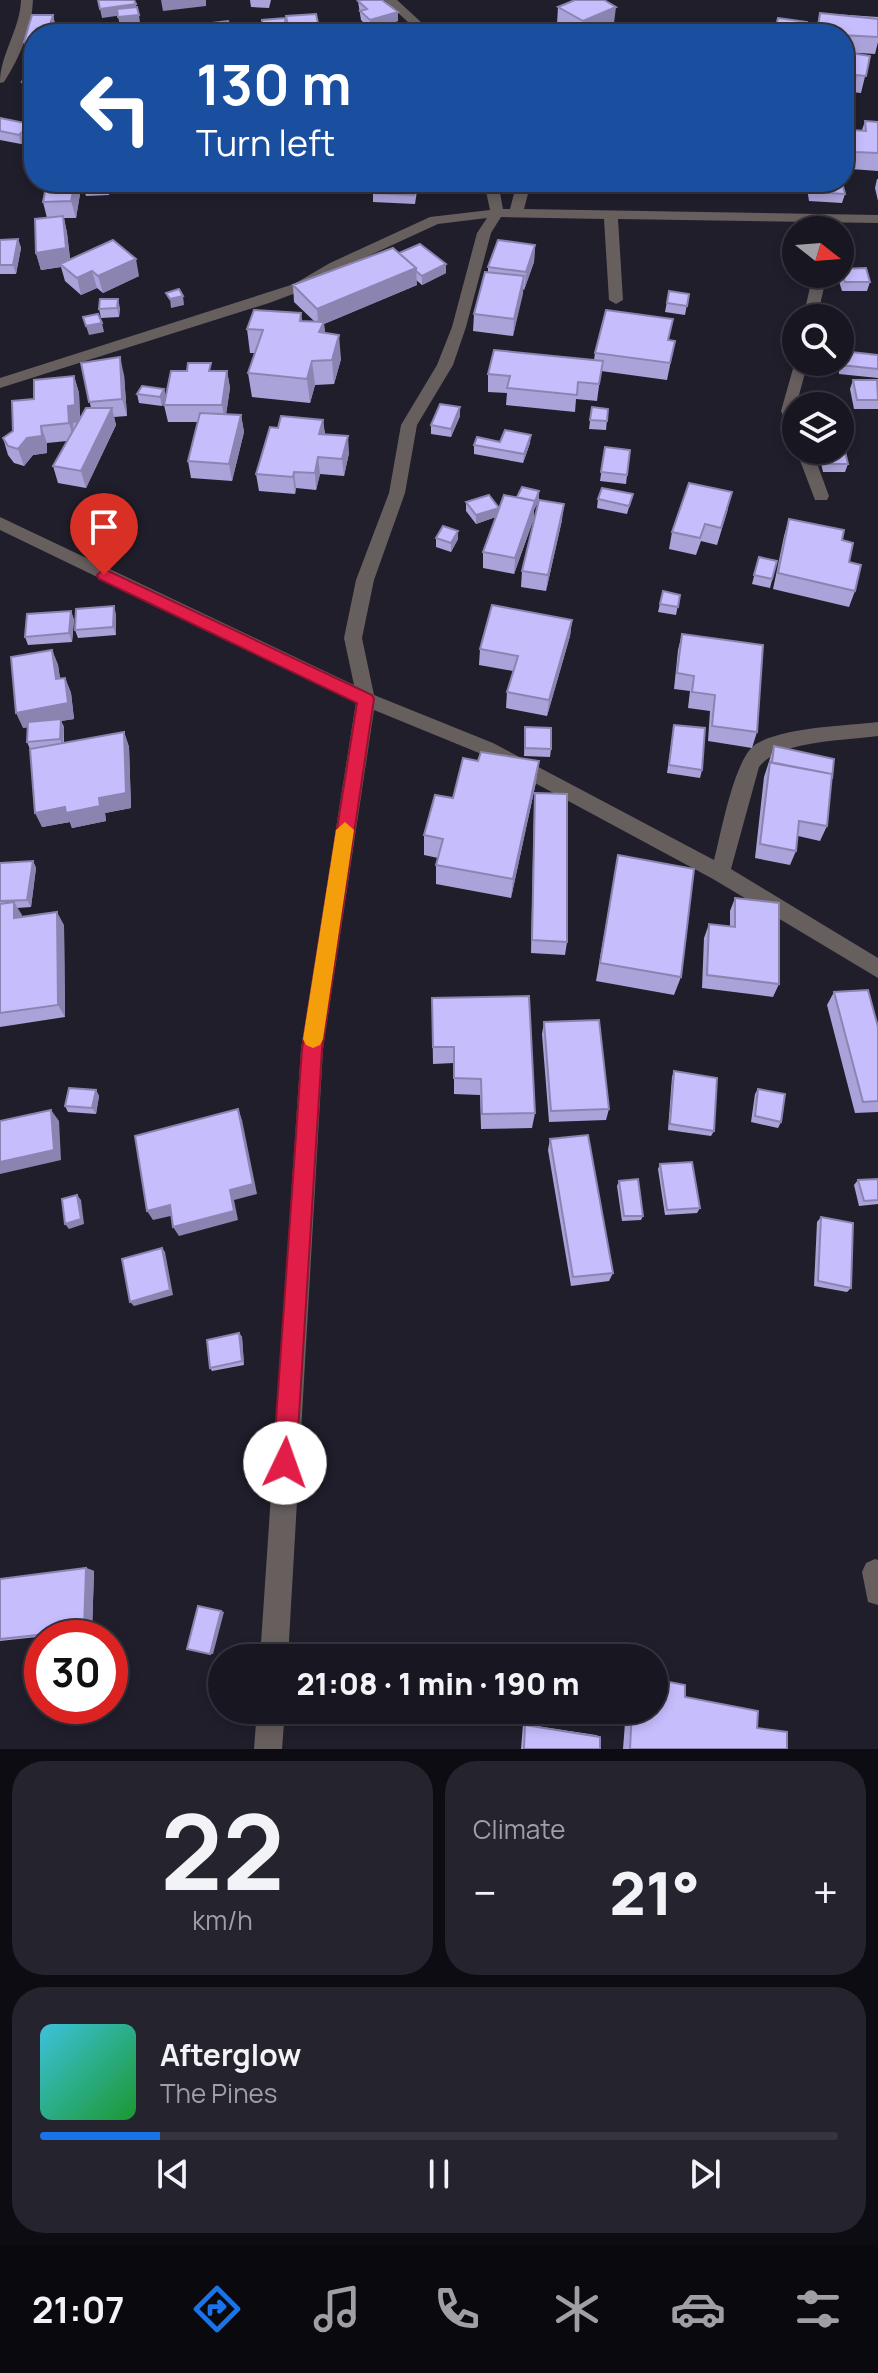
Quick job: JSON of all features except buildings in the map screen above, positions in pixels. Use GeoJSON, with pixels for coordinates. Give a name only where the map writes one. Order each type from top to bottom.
{"type":"FeatureCollection","features":[{"type":"Feature","properties":{"kind":"street"},"geometry":{"type":"LineString","coordinates":[[0,79],[11,59],[27,11],[27,0]]}},
{"type":"Feature","properties":{"kind":"street"},"geometry":{"type":"LineString","coordinates":[[390,0],[417,24]]}},
{"type":"Feature","properties":{"kind":"street"},"geometry":{"type":"LineString","coordinates":[[275,1644],[312,1049],[366,699],[353,638],[365,580],[397,493],[409,425],[445,365],[459,327],[484,233],[497,213],[493,192]]}},
{"type":"Feature","properties":{"kind":"street"},"geometry":{"type":"LineString","coordinates":[[516,213],[521,192]]}},
{"type":"Feature","properties":{"kind":"street"},"geometry":{"type":"LineString","coordinates":[[0,383],[276,296],[435,220],[516,213],[782,223]]}},
{"type":"Feature","properties":{"kind":"street"},"geometry":{"type":"LineString","coordinates":[[611,215],[616,300]]}},
{"type":"Feature","properties":{"kind":"street"},"geometry":{"type":"LineString","coordinates":[[854,222],[878,219]]}},
{"type":"Feature","properties":{"kind":"street"},"geometry":{"type":"LineString","coordinates":[[809,464],[821,496]]}},
{"type":"Feature","properties":{"kind":"street"},"geometry":{"type":"LineString","coordinates":[[0,523],[366,699],[486,748],[720,873],[878,969]]}},
{"type":"Feature","properties":{"kind":"street"},"geometry":{"type":"LineString","coordinates":[[720,873],[750,764],[761,750],[783,742],[878,729]]}},
{"type":"Feature","properties":{"kind":"street"},"geometry":{"type":"LineString","coordinates":[[268,1749],[270,1724]]}},
{"type":"Feature","properties":{"kind":"slow traffic"},"geometry":{"type":"LineString","coordinates":[[313,1039],[345,830]]}},
{"type":"Feature","properties":{"kind":"route"},"geometry":{"type":"LineString","coordinates":[[104,575],[366,699],[312,1049],[285,1463]]}}]}
